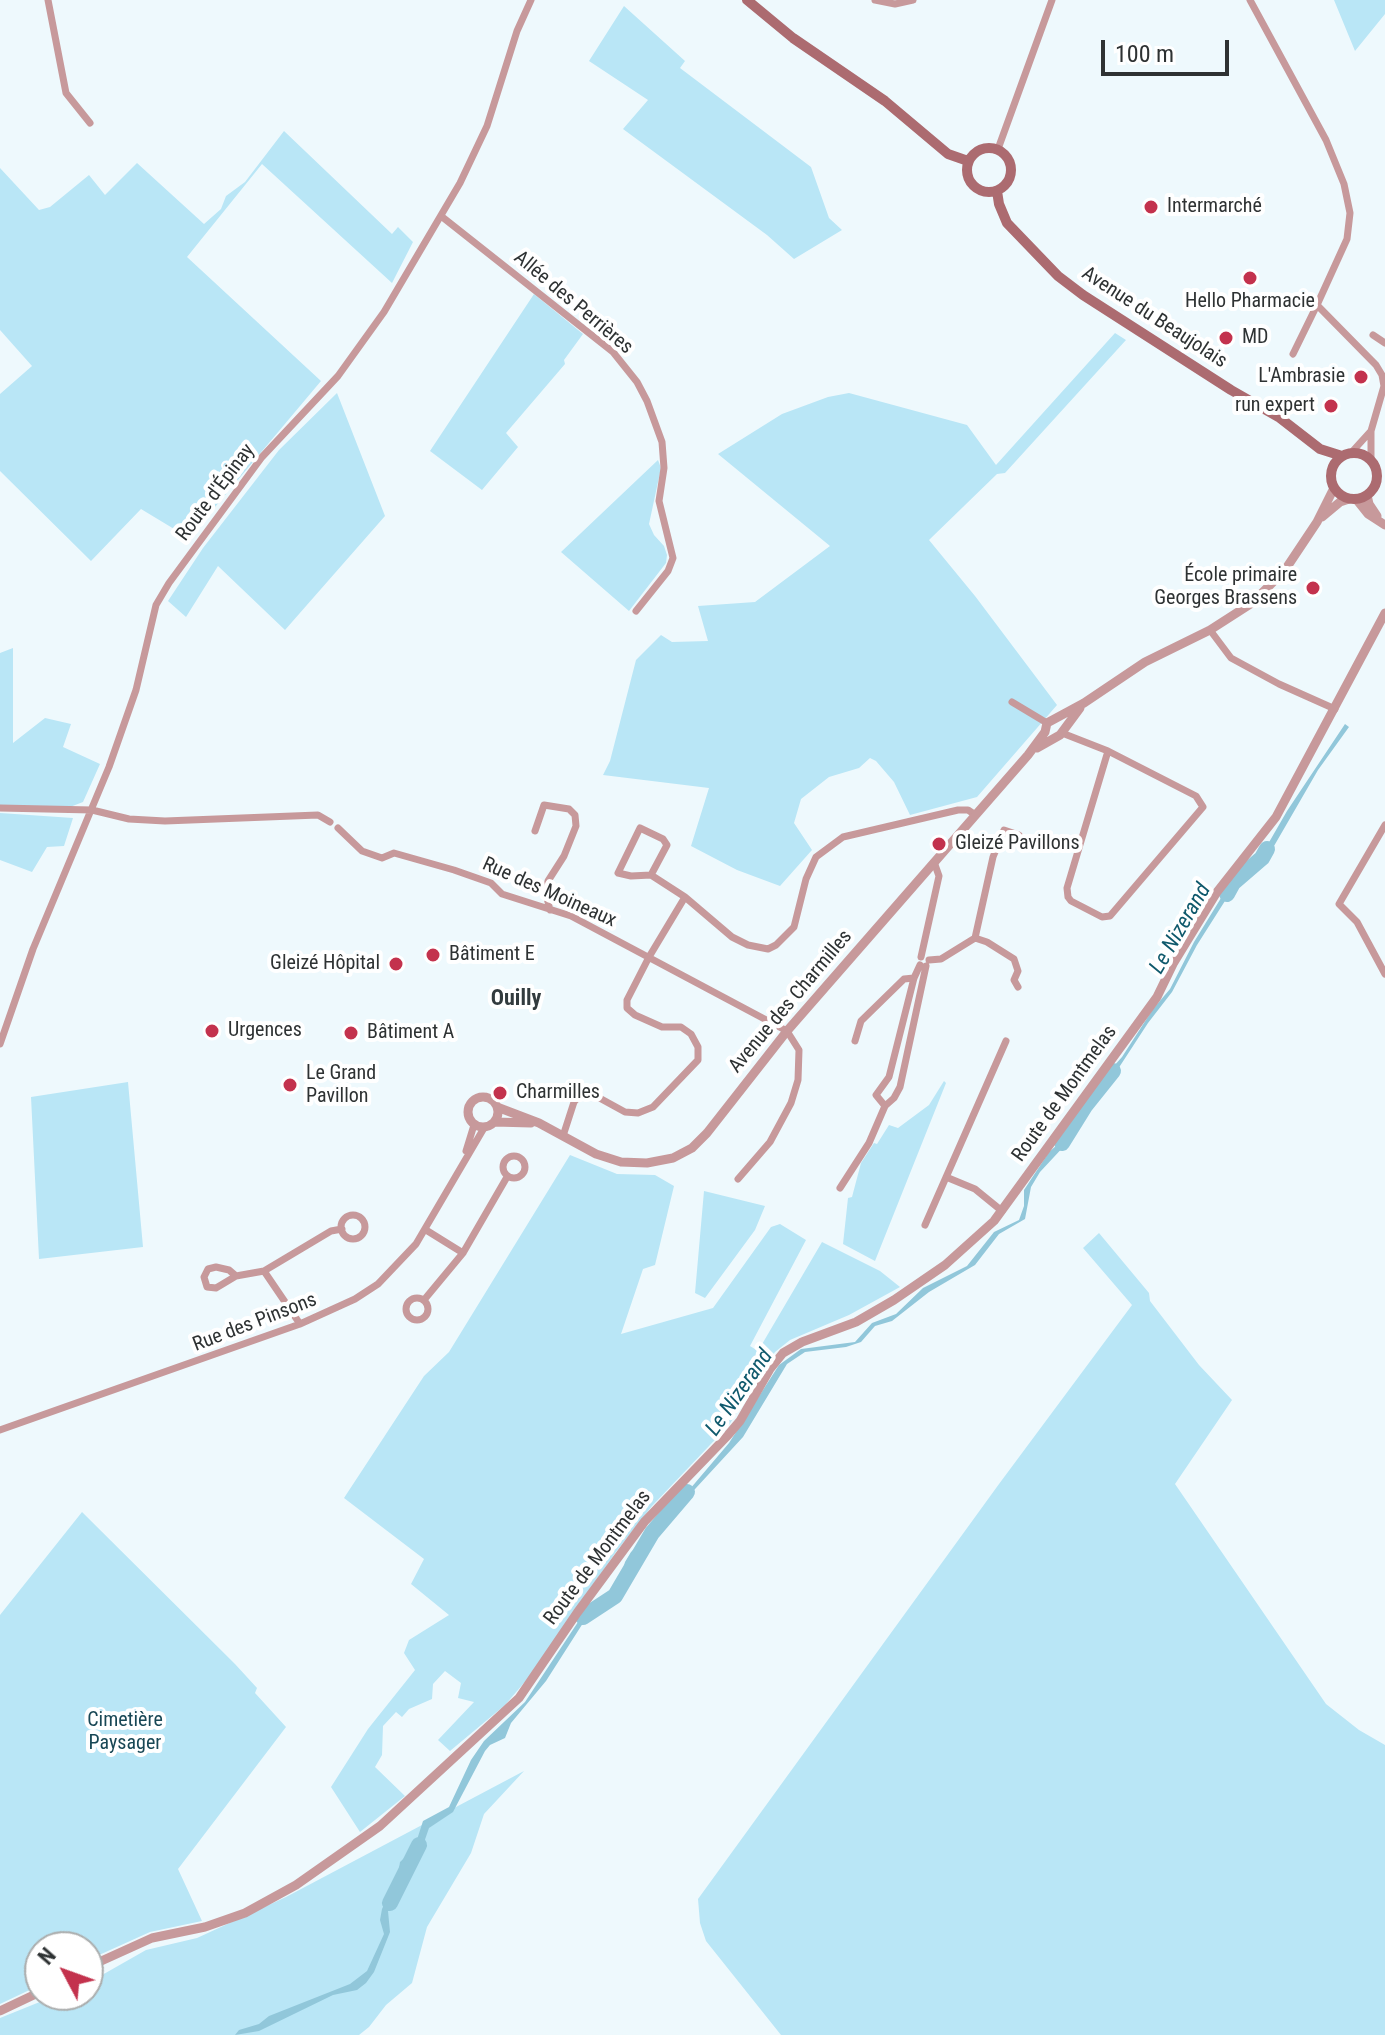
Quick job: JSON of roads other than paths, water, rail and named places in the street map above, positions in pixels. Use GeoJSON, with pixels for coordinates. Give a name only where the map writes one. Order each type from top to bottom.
{"type":"FeatureCollection","features":[{"type":"Feature","properties":{"kind":"main road"},"geometry":{"type":"LineString","coordinates":[[747,0],[793,38],[885,101],[948,154],[968,161]]}},
{"type":"Feature","properties":{"kind":"main road"},"geometry":{"type":"LineString","coordinates":[[987,147],[998,149],[1008,156],[1012,167],[1005,186],[989,192],[973,186],[968,179],[968,161],[975,152],[987,147]]}},
{"type":"Feature","properties":{"kind":"main road","name":"Avenue du Beaujolais"},"geometry":{"type":"LineString","coordinates":[[997,191],[1007,223],[1058,276],[1231,390],[1280,418],[1320,449],[1346,455]]}},
{"type":"Feature","properties":{"kind":"main road","name":"Avenue du Beaujolais"},"geometry":{"type":"LineString","coordinates":[[1320,449],[1331,474]]}},
{"type":"Feature","properties":{"kind":"main road"},"geometry":{"type":"LineString","coordinates":[[1372,463],[1377,475],[1376,488],[1353,499],[1334,488],[1331,474],[1337,461],[1346,455],[1362,455],[1372,463],[1385,467]]}},
{"type":"Feature","properties":{"kind":"street"},"geometry":{"type":"LineString","coordinates":[[48,0],[66,93],[90,123]]}},
{"type":"Feature","properties":{"kind":"street","name":"Route d'Épinay"},"geometry":{"type":"LineString","coordinates":[[0,1044],[33,949],[92,810],[136,690],[156,605],[262,457],[338,376],[384,312],[460,183],[487,126],[517,31],[531,0]]}},
{"type":"Feature","properties":{"kind":"street"},"geometry":{"type":"LineString","coordinates":[[875,0],[895,4],[913,0]]}},
{"type":"Feature","properties":{"kind":"street"},"geometry":{"type":"LineString","coordinates":[[998,149],[1052,0]]}},
{"type":"Feature","properties":{"kind":"street"},"geometry":{"type":"LineString","coordinates":[[1250,0],[1326,140],[1344,184],[1350,213],[1347,239],[1293,354]]}},
{"type":"Feature","properties":{"kind":"street","name":"Allée des Perrières"},"geometry":{"type":"LineString","coordinates":[[441,216],[613,352],[637,382],[647,401],[662,442],[664,468],[659,501],[673,558],[668,571],[636,611]]}},
{"type":"Feature","properties":{"kind":"street"},"geometry":{"type":"LineString","coordinates":[[1317,305],[1376,365],[1382,375],[1384,386],[1371,431],[1372,463]]}},
{"type":"Feature","properties":{"kind":"street"},"geometry":{"type":"LineString","coordinates":[[1373,335],[1385,343]]}},
{"type":"Feature","properties":{"kind":"street"},"geometry":{"type":"LineString","coordinates":[[1346,455],[1371,431]]}},
{"type":"Feature","properties":{"kind":"street","name":"Avenue des Charmilles"},"geometry":{"type":"LineString","coordinates":[[497,1107],[539,1123],[596,1154],[621,1162],[647,1163],[673,1158],[692,1148],[787,1031],[1050,728],[1145,662],[1232,618],[1274,583],[1317,522],[1334,488]]}},
{"type":"Feature","properties":{"kind":"street"},"geometry":{"type":"LineString","coordinates":[[1376,488],[1373,511],[1385,525]]}},
{"type":"Feature","properties":{"kind":"street"},"geometry":{"type":"LineString","coordinates":[[1353,499],[1385,525]]}},
{"type":"Feature","properties":{"kind":"street","name":"Avenue des Charmilles"},"geometry":{"type":"LineString","coordinates":[[1317,522],[1340,502],[1353,499]]}},
{"type":"Feature","properties":{"kind":"street","name":"Route de Montmelas"},"geometry":{"type":"LineString","coordinates":[[104,1960],[152,1938],[205,1927],[245,1913],[296,1885],[355,1846],[390,1818],[519,1698],[645,1521],[740,1421],[770,1369],[783,1353],[802,1342],[856,1322],[894,1300],[945,1265],[1002,1211],[1157,997],[1173,964],[1217,892],[1276,817],[1385,613]]}},
{"type":"Feature","properties":{"kind":"street"},"geometry":{"type":"LineString","coordinates":[[1210,630],[1231,658],[1335,709]]}},
{"type":"Feature","properties":{"kind":"street"},"geometry":{"type":"LineString","coordinates":[[1012,702],[1050,728],[1062,724],[1062,731],[1108,751],[1196,796],[1203,807],[1110,916],[1102,917],[1071,901],[1067,888],[1108,751]]}},
{"type":"Feature","properties":{"kind":"street","name":"Avenue des Charmilles"},"geometry":{"type":"LineString","coordinates":[[1062,731],[1084,703]]}},
{"type":"Feature","properties":{"kind":"street"},"geometry":{"type":"LineString","coordinates":[[535,831],[544,805],[569,809],[575,815],[576,826],[564,856],[548,881],[546,894],[550,910]]}},
{"type":"Feature","properties":{"kind":"street"},"geometry":{"type":"LineString","coordinates":[[0,808],[92,810],[129,819],[165,821],[318,815],[330,822]]}},
{"type":"Feature","properties":{"kind":"street"},"geometry":{"type":"LineString","coordinates":[[651,875],[667,845],[663,839],[640,828],[618,873],[651,875],[685,897],[732,937],[748,945],[768,949],[794,927],[806,879],[816,857],[843,837],[958,810],[968,810],[974,814]]}},
{"type":"Feature","properties":{"kind":"street"},"geometry":{"type":"LineString","coordinates":[[1385,825],[1339,904],[1357,922],[1385,974]]}},
{"type":"Feature","properties":{"kind":"street","name":"Rue des Moineaux"},"geometry":{"type":"LineString","coordinates":[[338,828],[362,851],[382,858],[394,853],[454,870],[491,883],[502,894],[571,916],[787,1031]]}},
{"type":"Feature","properties":{"kind":"street"},"geometry":{"type":"LineString","coordinates":[[885,1106],[876,1095],[889,1077],[914,978],[924,962],[941,959],[975,938],[1002,829],[1019,835]]}},
{"type":"Feature","properties":{"kind":"street"},"geometry":{"type":"LineString","coordinates":[[840,1188],[869,1143],[885,1106],[900,1087],[939,876],[934,862]]}},
{"type":"Feature","properties":{"kind":"street"},"geometry":{"type":"LineString","coordinates":[[563,1136],[574,1102],[581,1094],[594,1095],[625,1112],[638,1113],[653,1107],[698,1060],[698,1047],[691,1034],[681,1027],[662,1027],[627,1008],[627,1000],[649,957],[685,897]]}},
{"type":"Feature","properties":{"kind":"street"},"geometry":{"type":"LineString","coordinates":[[975,938],[995,946],[1014,959],[1018,971],[1014,980],[1018,987]]}},
{"type":"Feature","properties":{"kind":"street"},"geometry":{"type":"LineString","coordinates":[[855,1041],[861,1021],[904,979],[914,978]]}},
{"type":"Feature","properties":{"kind":"street"},"geometry":{"type":"LineString","coordinates":[[738,1179],[770,1142],[791,1103],[798,1080],[799,1050],[787,1031]]}},
{"type":"Feature","properties":{"kind":"street"},"geometry":{"type":"LineString","coordinates":[[925,1225],[1006,1041]]}},
{"type":"Feature","properties":{"kind":"street"},"geometry":{"type":"LineString","coordinates":[[486,1097],[493,1101],[497,1107],[495,1122],[479,1126],[467,1112],[473,1101],[486,1097]]}},
{"type":"Feature","properties":{"kind":"street","name":"Avenue des Charmilles"},"geometry":{"type":"LineString","coordinates":[[495,1122],[539,1123]]}},
{"type":"Feature","properties":{"kind":"street","name":"Rue des Pinsons"},"geometry":{"type":"LineString","coordinates":[[0,1430],[300,1324],[342,1306],[378,1284],[426,1230],[479,1126]]}},
{"type":"Feature","properties":{"kind":"street"},"geometry":{"type":"LineString","coordinates":[[424,1300],[463,1253],[507,1177]]}},
{"type":"Feature","properties":{"kind":"street"},"geometry":{"type":"LineString","coordinates":[[946,1177],[975,1189],[1002,1211]]}},
{"type":"Feature","properties":{"kind":"street"},"geometry":{"type":"LineString","coordinates":[[236,1276],[264,1271],[331,1231],[342,1229]]}},
{"type":"Feature","properties":{"kind":"street"},"geometry":{"type":"LineString","coordinates":[[426,1230],[463,1253]]}},
{"type":"Feature","properties":{"kind":"street"},"geometry":{"type":"LineString","coordinates":[[264,1271],[300,1324]]}},
{"type":"Feature","properties":{"kind":"street"},"geometry":{"type":"LineString","coordinates":[[0,2011],[24,2000]]}},
{"type":"Feature","properties":{"kind":"waterway","name":"Le Nizerand"},"geometry":{"type":"LineString","coordinates":[[1227,894],[1233,883],[1262,858],[1267,849]]}},
{"type":"Feature","properties":{"kind":"waterway","name":"Le Nizerand"},"geometry":{"type":"LineString","coordinates":[[1062,1143],[1085,1106],[1113,1071]]}},
{"type":"Feature","properties":{"kind":"waterway","name":"Le Nizerand"},"geometry":{"type":"LineString","coordinates":[[583,1617],[615,1596],[652,1533],[687,1492]]}},
{"type":"Feature","properties":{"kind":"waterway","name":"Le Nizerand"},"geometry":{"type":"LineString","coordinates":[[390,1903],[419,1845]]}},
{"type":"Feature","properties":{"kind":"place","name":"Intermarché"},"geometry":{"type":"Point","coordinates":[1151,207]}},
{"type":"Feature","properties":{"kind":"place","name":"Hello Pharmacie"},"geometry":{"type":"Point","coordinates":[1250,278]}},
{"type":"Feature","properties":{"kind":"place","name":"MD"},"geometry":{"type":"Point","coordinates":[1226,338]}},
{"type":"Feature","properties":{"kind":"place","name":"L'Ambrasie"},"geometry":{"type":"Point","coordinates":[1361,377]}},
{"type":"Feature","properties":{"kind":"place","name":"run expert"},"geometry":{"type":"Point","coordinates":[1331,406]}},
{"type":"Feature","properties":{"kind":"place","name":"École primaire Georges Brassens"},"geometry":{"type":"Point","coordinates":[1313,588]}},
{"type":"Feature","properties":{"kind":"place","name":"Gleizé Pavillons"},"geometry":{"type":"Point","coordinates":[939,844]}},
{"type":"Feature","properties":{"kind":"place","name":"Bâtiment E"},"geometry":{"type":"Point","coordinates":[433,955]}},
{"type":"Feature","properties":{"kind":"place","name":"Gleizé Hôpital"},"geometry":{"type":"Point","coordinates":[396,964]}},
{"type":"Feature","properties":{"kind":"place","name":"Urgences"},"geometry":{"type":"Point","coordinates":[212,1031]}},
{"type":"Feature","properties":{"kind":"place","name":"Bâtiment A"},"geometry":{"type":"Point","coordinates":[351,1033]}},
{"type":"Feature","properties":{"kind":"place","name":"Le Grand Pavillon"},"geometry":{"type":"Point","coordinates":[290,1085]}},
{"type":"Feature","properties":{"kind":"place","name":"Charmilles"},"geometry":{"type":"Point","coordinates":[500,1093]}},
{"type":"Feature","properties":{"kind":"district","name":"Ouilly"},"geometry":{"type":"Point","coordinates":[516,999]}},
{"type":"Feature","properties":{"kind":"park label","name":"Cimetière Paysager"},"geometry":{"type":"Point","coordinates":[125,1732]}}]}
